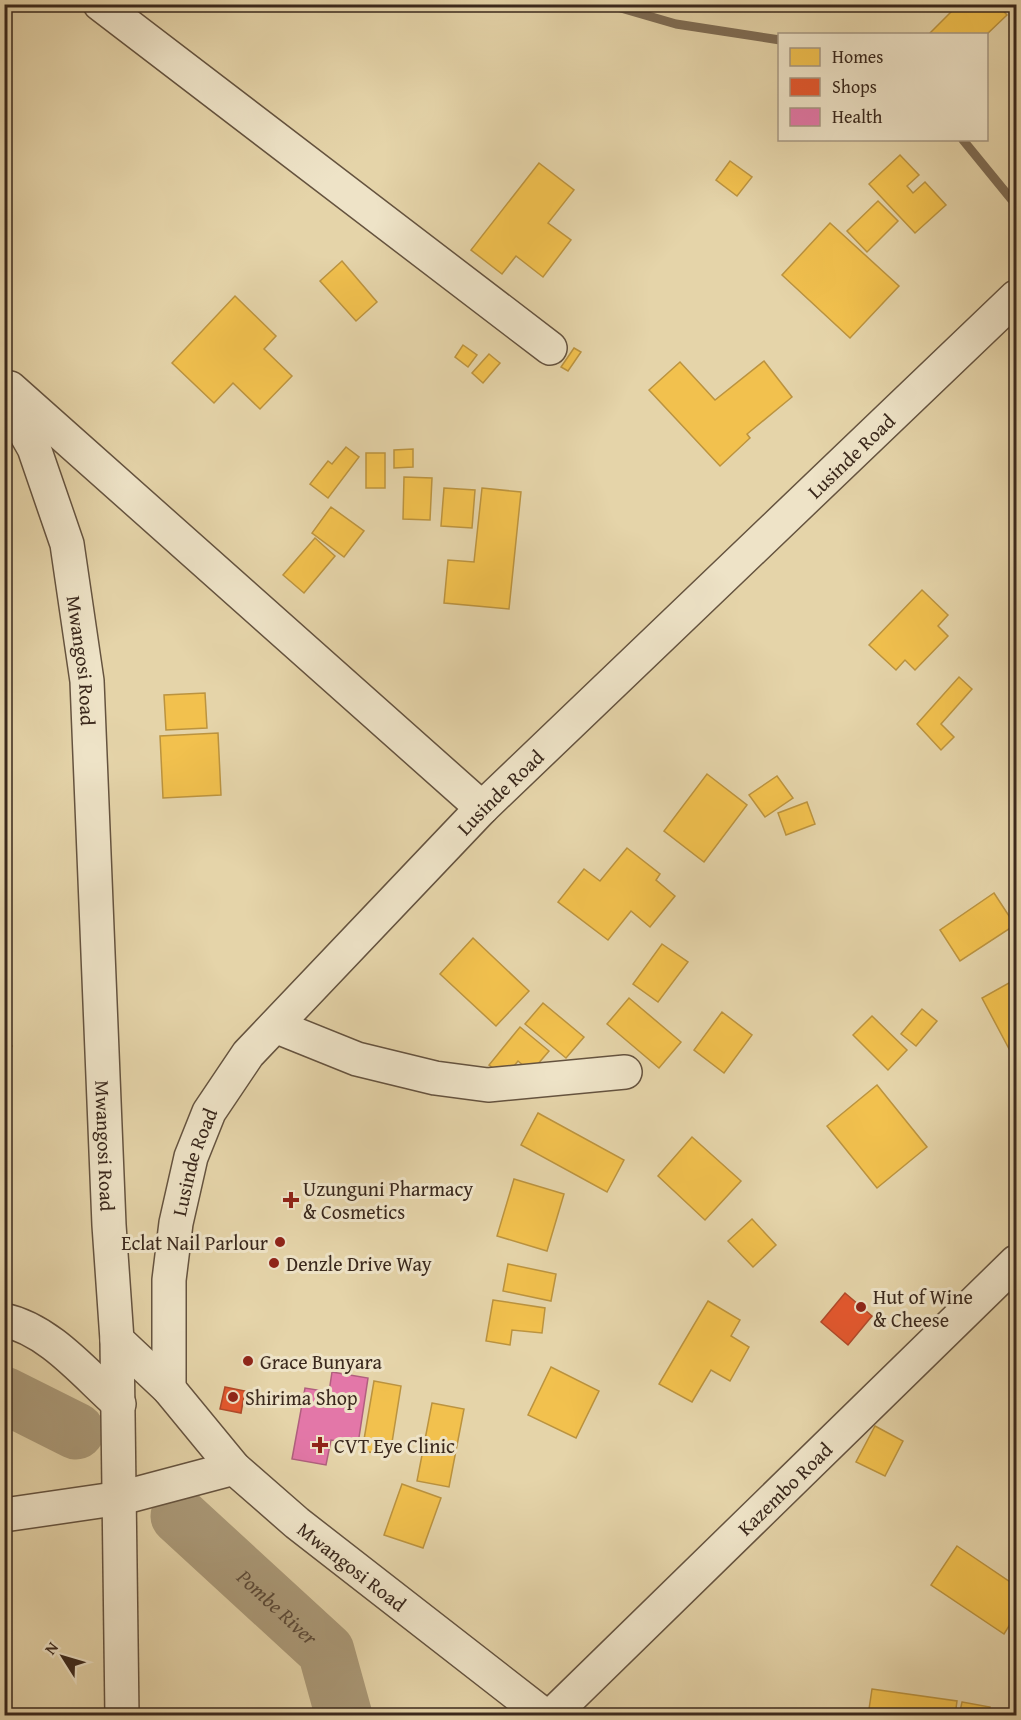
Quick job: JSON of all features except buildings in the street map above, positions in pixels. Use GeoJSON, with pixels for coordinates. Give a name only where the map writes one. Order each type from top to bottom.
{"type":"FeatureCollection","features":[{"type":"Feature","properties":{"kind":"street"},"geometry":{"type":"LineString","coordinates":[[100,4],[550,348]]}},
{"type":"Feature","properties":{"kind":"street","name":"Lusinde Road"},"geometry":{"type":"LineString","coordinates":[[169,1389],[169,1280],[176,1224],[191,1157],[209,1112],[248,1054],[482,808],[1017,297]]}},
{"type":"Feature","properties":{"kind":"street"},"geometry":{"type":"LineString","coordinates":[[4,383],[482,808]]}},
{"type":"Feature","properties":{"kind":"street","name":"Mwangosi Road"},"geometry":{"type":"LineString","coordinates":[[4,396],[34,448],[67,544],[87,681],[108,1225],[117,1340],[169,1389],[234,1468],[297,1523],[545,1716]]}},
{"type":"Feature","properties":{"kind":"street"},"geometry":{"type":"LineString","coordinates":[[275,1026],[357,1059],[435,1078],[488,1086],[624,1072]]}},
{"type":"Feature","properties":{"kind":"street","name":"Kazembo Road"},"geometry":{"type":"LineString","coordinates":[[551,1716],[1017,1262]]}},
{"type":"Feature","properties":{"kind":"street"},"geometry":{"type":"LineString","coordinates":[[4,1320],[21,1323],[40,1335],[119,1404]]}},
{"type":"Feature","properties":{"kind":"street"},"geometry":{"type":"LineString","coordinates":[[117,1340],[121,1498],[122,1716]]}},
{"type":"Feature","properties":{"kind":"street"},"geometry":{"type":"LineString","coordinates":[[4,1515],[121,1498],[234,1468]]}},
{"type":"Feature","properties":{"kind":"waterway"},"geometry":{"type":"LineString","coordinates":[[607,4],[676,24],[778,40]]}},
{"type":"Feature","properties":{"kind":"waterway"},"geometry":{"type":"LineString","coordinates":[[964,141],[1016,205]]}},
{"type":"Feature","properties":{"kind":"waterway","name":"Pombe River"},"geometry":{"type":"LineString","coordinates":[[4,1395],[76,1431]]}},
{"type":"Feature","properties":{"kind":"waterway","name":"Pombe River"},"geometry":{"type":"LineString","coordinates":[[179,1516],[326,1651],[344,1716]]}},
{"type":"Feature","properties":{"kind":"place","name":"Uzunguni Pharmacy & Cosmetics"},"geometry":{"type":"Point","coordinates":[291,1200]}},
{"type":"Feature","properties":{"kind":"place","name":"Eclat Nail Parlour"},"geometry":{"type":"Point","coordinates":[280,1242]}},
{"type":"Feature","properties":{"kind":"place","name":"Denzle Drive Way"},"geometry":{"type":"Point","coordinates":[274,1263]}},
{"type":"Feature","properties":{"kind":"place","name":"Hut of Wine & Cheese"},"geometry":{"type":"Point","coordinates":[861,1307]}},
{"type":"Feature","properties":{"kind":"place","name":"Grace Bunyara"},"geometry":{"type":"Point","coordinates":[248,1361]}},
{"type":"Feature","properties":{"kind":"place","name":"Shirima Shop"},"geometry":{"type":"Point","coordinates":[233,1397]}},
{"type":"Feature","properties":{"kind":"place","name":"CVT Eye Clinic"},"geometry":{"type":"Point","coordinates":[320,1445]}}]}
